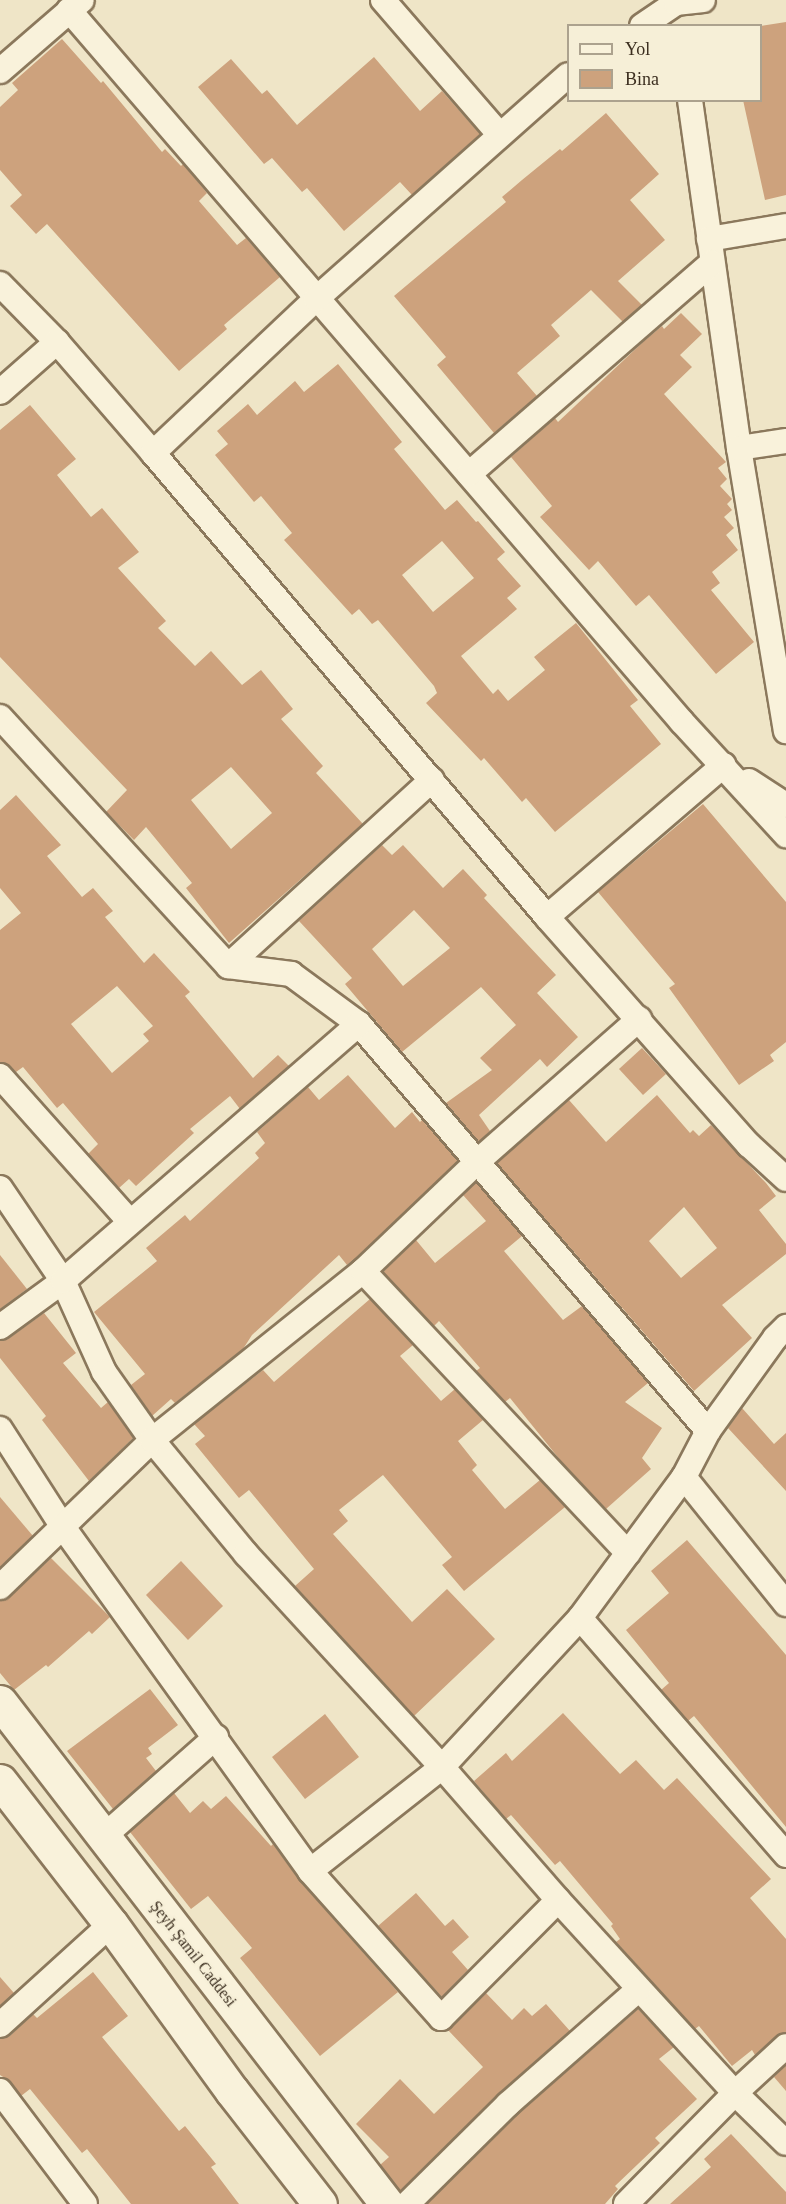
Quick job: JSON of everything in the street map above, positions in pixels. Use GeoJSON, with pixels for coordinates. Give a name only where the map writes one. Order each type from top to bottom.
{"type":"FeatureCollection","features":[{"type":"Feature","properties":{"kind":"main road","name":"Şeyh Şamil Caddesi"},"geometry":{"type":"LineString","coordinates":[[0,1702],[387,2204]]}},
{"type":"Feature","properties":{"kind":"main road"},"geometry":{"type":"LineString","coordinates":[[0,1781],[111,1923],[232,2091],[320,2204]]}},
{"type":"Feature","properties":{"kind":"street"},"geometry":{"type":"LineString","coordinates":[[382,0],[499,134]]}},
{"type":"Feature","properties":{"kind":"street"},"geometry":{"type":"LineString","coordinates":[[646,24],[677,9],[703,0]]}},
{"type":"Feature","properties":{"kind":"street"},"geometry":{"type":"LineString","coordinates":[[0,71],[75,5],[316,299],[682,722],[786,835]]}},
{"type":"Feature","properties":{"kind":"street"},"geometry":{"type":"LineString","coordinates":[[153,453],[316,299],[567,76]]}},
{"type":"Feature","properties":{"kind":"street"},"geometry":{"type":"LineString","coordinates":[[690,102],[739,448],[779,658],[786,731]]}},
{"type":"Feature","properties":{"kind":"street"},"geometry":{"type":"LineString","coordinates":[[709,239],[786,226]]}},
{"type":"Feature","properties":{"kind":"street"},"geometry":{"type":"LineString","coordinates":[[469,474],[712,263]]}},
{"type":"Feature","properties":{"kind":"street"},"geometry":{"type":"LineString","coordinates":[[0,284],[57,342],[153,453],[547,917],[749,1145],[786,1179]]}},
{"type":"Feature","properties":{"kind":"street"},"geometry":{"type":"LineString","coordinates":[[0,392],[57,342]]}},
{"type":"Feature","properties":{"kind":"street"},"geometry":{"type":"LineString","coordinates":[[739,448],[786,441]]}},
{"type":"Feature","properties":{"kind":"street"},"geometry":{"type":"LineString","coordinates":[[0,717],[228,966],[291,974],[359,1024],[708,1431]]}},
{"type":"Feature","properties":{"kind":"street"},"geometry":{"type":"LineString","coordinates":[[724,765],[786,805]]}},
{"type":"Feature","properties":{"kind":"street"},"geometry":{"type":"LineString","coordinates":[[547,917],[724,765]]}},
{"type":"Feature","properties":{"kind":"street"},"geometry":{"type":"LineString","coordinates":[[228,966],[432,780]]}},
{"type":"Feature","properties":{"kind":"street"},"geometry":{"type":"LineString","coordinates":[[0,1587],[152,1440],[363,1271],[478,1161],[639,1019]]}},
{"type":"Feature","properties":{"kind":"street"},"geometry":{"type":"LineString","coordinates":[[0,1327],[63,1281],[359,1024]]}},
{"type":"Feature","properties":{"kind":"street"},"geometry":{"type":"LineString","coordinates":[[0,1077],[130,1222]]}},
{"type":"Feature","properties":{"kind":"street"},"geometry":{"type":"LineString","coordinates":[[0,1188],[63,1281],[104,1372],[152,1440],[246,1554],[442,1767],[639,1989],[735,2093],[786,2144]]}},
{"type":"Feature","properties":{"kind":"street"},"geometry":{"type":"LineString","coordinates":[[363,1271],[628,1553]]}},
{"type":"Feature","properties":{"kind":"street"},"geometry":{"type":"LineString","coordinates":[[310,1871],[442,1767],[580,1618],[684,1477],[708,1431],[782,1338]]}},
{"type":"Feature","properties":{"kind":"street"},"geometry":{"type":"LineString","coordinates":[[1,1433],[63,1527],[310,1871],[441,2018],[558,1900]]}},
{"type":"Feature","properties":{"kind":"street"},"geometry":{"type":"LineString","coordinates":[[684,1477],[786,1604]]}},
{"type":"Feature","properties":{"kind":"street"},"geometry":{"type":"LineString","coordinates":[[580,1618],[786,1855]]}},
{"type":"Feature","properties":{"kind":"street"},"geometry":{"type":"LineString","coordinates":[[103,1837],[216,1737]]}},
{"type":"Feature","properties":{"kind":"street"},"geometry":{"type":"LineString","coordinates":[[0,2025],[111,1923]]}},
{"type":"Feature","properties":{"kind":"street"},"geometry":{"type":"LineString","coordinates":[[407,2204],[508,2104],[639,1989]]}},
{"type":"Feature","properties":{"kind":"street"},"geometry":{"type":"LineString","coordinates":[[626,2204],[735,2093],[786,2046]]}},
{"type":"Feature","properties":{"kind":"street"},"geometry":{"type":"LineString","coordinates":[[0,2091],[86,2204]]}},
{"type":"Feature","properties":{"kind":"building"},"geometry":{"type":"Polygon","coordinates":[[[786,22],[786,195],[765,200],[743,102],[762,102],[762,26],[786,22]]]}},
{"type":"Feature","properties":{"kind":"building"},"geometry":{"type":"Polygon","coordinates":[[[62,39],[101,83],[103,81],[162,152],[165,149],[181,166],[183,164],[207,193],[199,201],[237,245],[246,238],[280,277],[224,325],[227,329],[179,371],[47,224],[36,234],[10,206],[22,195],[0,170],[0,107],[18,90],[12,83],[62,39]]]}},
{"type":"Feature","properties":{"kind":"building"},"geometry":{"type":"Polygon","coordinates":[[[374,57],[420,111],[442,91],[480,134],[412,195],[400,182],[344,231],[307,188],[302,192],[272,158],[264,164],[198,87],[231,59],[262,94],[267,90],[297,125],[374,57]]]}},
{"type":"Feature","properties":{"kind":"building"},"geometry":{"type":"Polygon","coordinates":[[[606,113],[659,174],[630,200],[665,240],[618,281],[642,305],[623,322],[591,290],[551,325],[560,336],[517,373],[537,396],[494,433],[437,365],[446,357],[394,296],[506,202],[502,197],[560,149],[562,151],[606,113]]]}},
{"type":"Feature","properties":{"kind":"building"},"geometry":{"type":"Polygon","coordinates":[[[681,313],[702,334],[680,355],[692,367],[664,394],[726,462],[718,468],[727,479],[720,486],[732,499],[727,504],[732,510],[724,517],[734,528],[726,535],[738,550],[712,572],[720,583],[711,590],[754,642],[716,674],[649,595],[636,606],[598,561],[589,570],[540,517],[552,506],[511,457],[555,418],[558,422],[643,342],[662,326],[664,329],[681,313]]]}},
{"type":"Feature","properties":{"kind":"building"},"geometry":{"type":"Polygon","coordinates":[[[338,364],[402,442],[394,449],[445,510],[457,500],[505,552],[497,559],[521,586],[507,598],[517,609],[461,656],[493,694],[498,689],[508,701],[545,670],[534,657],[576,623],[638,700],[630,706],[661,744],[555,832],[526,798],[522,802],[484,758],[481,761],[426,703],[437,693],[434,686],[378,620],[372,624],[359,609],[352,615],[284,540],[292,533],[261,496],[254,502],[215,455],[228,444],[217,431],[248,404],[257,415],[295,381],[304,392],[338,364]],[[442,541],[402,575],[433,612],[474,578],[442,541]]]}},
{"type":"Feature","properties":{"kind":"building"},"geometry":{"type":"Polygon","coordinates":[[[30,405],[76,459],[57,475],[91,517],[102,508],[139,552],[118,568],[166,621],[158,628],[195,666],[211,651],[242,685],[261,670],[293,709],[281,719],[323,766],[316,773],[363,824],[229,943],[186,888],[192,883],[146,827],[134,840],[106,812],[127,790],[0,657],[0,430],[30,405]],[[231,767],[191,800],[231,849],[272,813],[231,767]]]}},
{"type":"Feature","properties":{"kind":"building"},"geometry":{"type":"Polygon","coordinates":[[[16,795],[61,845],[47,856],[82,897],[93,888],[113,911],[105,917],[144,963],[154,953],[190,992],[185,996],[253,1078],[278,1055],[289,1066],[240,1109],[230,1096],[190,1129],[194,1133],[136,1186],[129,1179],[119,1188],[88,1154],[98,1144],[63,1103],[57,1108],[23,1067],[16,1072],[5,1063],[0,1062],[0,930],[21,913],[0,888],[0,810],[16,795]],[[117,986],[71,1024],[112,1073],[149,1041],[143,1034],[153,1026],[117,986]]]}},
{"type":"Feature","properties":{"kind":"building"},"geometry":{"type":"Polygon","coordinates":[[[703,804],[786,902],[786,1042],[770,1055],[774,1061],[739,1085],[669,988],[675,984],[598,892],[703,804]]]}},
{"type":"Feature","properties":{"kind":"building"},"geometry":{"type":"Polygon","coordinates":[[[382,845],[392,855],[403,845],[443,888],[463,869],[487,895],[484,898],[556,975],[537,993],[578,1037],[547,1067],[540,1059],[479,1115],[490,1131],[479,1142],[446,1103],[492,1070],[480,1058],[516,1025],[481,987],[402,1052],[345,984],[352,978],[299,921],[382,845]],[[414,910],[372,949],[403,986],[450,948],[414,910]]]}},
{"type":"Feature","properties":{"kind":"building"},"geometry":{"type":"Polygon","coordinates":[[[642,1048],[666,1074],[643,1095],[619,1069],[642,1048]]]}},
{"type":"Feature","properties":{"kind":"building"},"geometry":{"type":"Polygon","coordinates":[[[348,1075],[395,1128],[412,1112],[420,1122],[422,1120],[458,1161],[354,1260],[347,1265],[339,1255],[252,1335],[243,1349],[175,1403],[171,1399],[152,1416],[131,1385],[145,1374],[94,1312],[157,1261],[146,1248],[185,1215],[190,1221],[259,1158],[255,1153],[265,1143],[257,1132],[308,1087],[319,1100],[348,1075]]]}},
{"type":"Feature","properties":{"kind":"building"},"geometry":{"type":"Polygon","coordinates":[[[657,1095],[690,1133],[693,1130],[699,1136],[711,1125],[776,1196],[759,1210],[786,1244],[786,1254],[722,1305],[752,1338],[694,1391],[497,1163],[569,1100],[606,1142],[657,1095]],[[684,1207],[649,1241],[681,1278],[717,1248],[684,1207]]]}},
{"type":"Feature","properties":{"kind":"building"},"geometry":{"type":"Polygon","coordinates":[[[476,1182],[522,1236],[504,1251],[563,1320],[582,1306],[648,1383],[625,1402],[662,1428],[642,1458],[651,1469],[606,1509],[561,1461],[510,1398],[505,1402],[476,1371],[480,1368],[439,1321],[434,1326],[383,1272],[416,1240],[435,1263],[486,1221],[463,1195],[476,1182]]]}},
{"type":"Feature","properties":{"kind":"building"},"geometry":{"type":"Polygon","coordinates":[[[0,1255],[27,1289],[0,1309],[0,1255]]]}},
{"type":"Feature","properties":{"kind":"building"},"geometry":{"type":"Polygon","coordinates":[[[370,1299],[413,1345],[400,1356],[441,1401],[455,1389],[483,1420],[458,1441],[477,1465],[472,1470],[505,1509],[540,1480],[565,1507],[464,1591],[442,1565],[452,1557],[383,1475],[339,1510],[348,1521],[333,1534],[412,1622],[447,1589],[495,1639],[414,1716],[295,1586],[314,1569],[249,1490],[239,1498],[195,1444],[205,1436],[194,1424],[263,1370],[274,1382],[370,1299]]]}},
{"type":"Feature","properties":{"kind":"building"},"geometry":{"type":"Polygon","coordinates":[[[44,1313],[76,1353],[63,1363],[101,1408],[108,1402],[133,1438],[89,1481],[42,1420],[46,1416],[0,1358],[0,1341],[8,1339],[44,1313]]]}},
{"type":"Feature","properties":{"kind":"building"},"geometry":{"type":"Polygon","coordinates":[[[742,1408],[774,1444],[786,1433],[786,1491],[728,1428],[742,1408]]]}},
{"type":"Feature","properties":{"kind":"building"},"geometry":{"type":"Polygon","coordinates":[[[0,1497],[33,1536],[0,1567],[0,1497]]]}},
{"type":"Feature","properties":{"kind":"building"},"geometry":{"type":"Polygon","coordinates":[[[687,1540],[786,1655],[786,1827],[694,1716],[688,1721],[661,1690],[669,1683],[626,1630],[669,1593],[651,1571],[687,1540]]]}},
{"type":"Feature","properties":{"kind":"building"},"geometry":{"type":"Polygon","coordinates":[[[51,1558],[110,1617],[92,1634],[89,1631],[48,1667],[46,1665],[14,1690],[0,1673],[0,1601],[10,1597],[51,1558]]]}},
{"type":"Feature","properties":{"kind":"building"},"geometry":{"type":"Polygon","coordinates":[[[181,1561],[223,1606],[188,1640],[146,1595],[181,1561]]]}},
{"type":"Feature","properties":{"kind":"building"},"geometry":{"type":"Polygon","coordinates":[[[150,1689],[178,1725],[148,1748],[152,1754],[146,1758],[156,1771],[113,1809],[67,1751],[150,1689]]]}},
{"type":"Feature","properties":{"kind":"building"},"geometry":{"type":"Polygon","coordinates":[[[563,1713],[620,1774],[636,1760],[664,1790],[677,1778],[771,1879],[750,1898],[786,1939],[786,2032],[776,2036],[755,2055],[752,2050],[732,2066],[699,2026],[695,2029],[616,1942],[620,1939],[611,1926],[613,1924],[560,1861],[555,1865],[511,1815],[506,1819],[474,1781],[506,1753],[512,1761],[563,1713]]]}},
{"type":"Feature","properties":{"kind":"building"},"geometry":{"type":"Polygon","coordinates":[[[325,1714],[359,1757],[305,1799],[272,1757],[325,1714]]]}},
{"type":"Feature","properties":{"kind":"building"},"geometry":{"type":"Polygon","coordinates":[[[174,1793],[190,1813],[203,1801],[211,1809],[226,1796],[271,1846],[273,1844],[299,1880],[398,1992],[320,2056],[240,1958],[252,1948],[208,1896],[191,1909],[130,1832],[174,1793]]]}},
{"type":"Feature","properties":{"kind":"building"},"geometry":{"type":"Polygon","coordinates":[[[416,1893],[445,1926],[453,1919],[469,1937],[452,1952],[468,1970],[442,1997],[378,1926],[416,1893]]]}},
{"type":"Feature","properties":{"kind":"building"},"geometry":{"type":"Polygon","coordinates":[[[93,1972],[128,2016],[102,2037],[179,2131],[185,2126],[216,2164],[211,2167],[239,2204],[131,2204],[87,2149],[82,2153],[30,2089],[21,2096],[11,2082],[0,2075],[0,2039],[10,2036],[33,2014],[37,2018],[93,1972]]]}},
{"type":"Feature","properties":{"kind":"building"},"geometry":{"type":"Polygon","coordinates":[[[0,1977],[14,1993],[0,2006],[0,1977]]]}},
{"type":"Feature","properties":{"kind":"building"},"geometry":{"type":"Polygon","coordinates":[[[486,1993],[512,2020],[524,2008],[532,2016],[546,2004],[570,2031],[498,2094],[400,2191],[380,2165],[389,2157],[356,2124],[400,2079],[434,2114],[483,2067],[448,2030],[486,1993]]]}},
{"type":"Feature","properties":{"kind":"building"},"geometry":{"type":"Polygon","coordinates":[[[638,2009],[674,2047],[659,2059],[697,2099],[655,2138],[660,2143],[615,2186],[618,2189],[605,2204],[427,2204],[518,2114],[638,2009]]]}},
{"type":"Feature","properties":{"kind":"building"},"geometry":{"type":"Polygon","coordinates":[[[786,2065],[786,2091],[774,2077],[786,2065]]]}},
{"type":"Feature","properties":{"kind":"building"},"geometry":{"type":"Polygon","coordinates":[[[731,2134],[786,2192],[786,2204],[670,2204],[711,2167],[704,2159],[731,2134]]]}}]}
